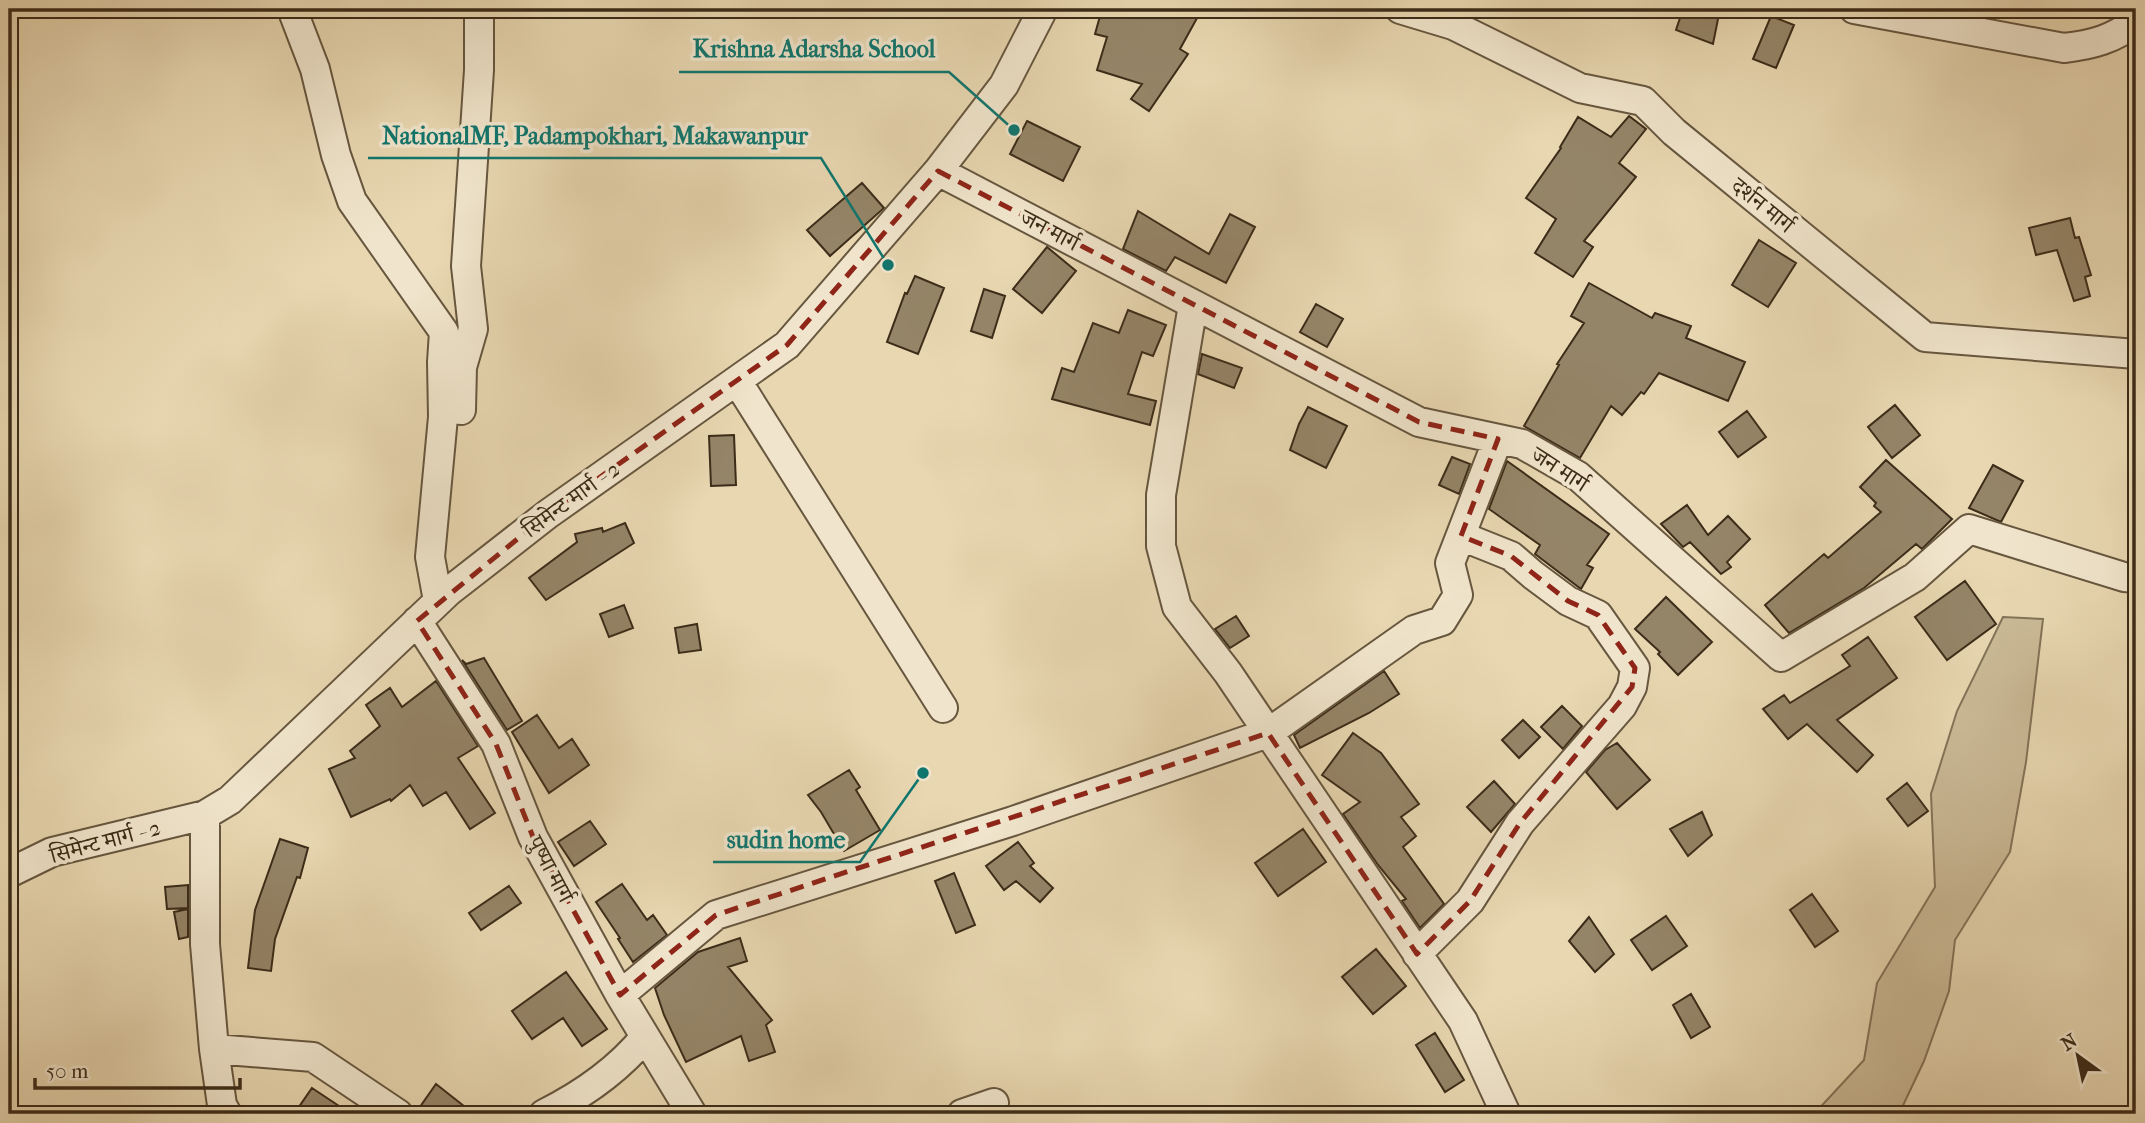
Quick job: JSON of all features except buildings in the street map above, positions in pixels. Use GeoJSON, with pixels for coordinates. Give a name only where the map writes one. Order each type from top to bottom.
{"type":"FeatureCollection","features":[{"type":"Feature","properties":{"kind":"street"},"geometry":{"type":"LineString","coordinates":[[292,9],[315,69],[336,155],[352,201],[444,332],[443,418],[430,557],[438,601]]}},
{"type":"Feature","properties":{"kind":"street"},"geometry":{"type":"LineString","coordinates":[[437,483],[457,457],[461,367],[473,329],[466,266],[479,69],[479,9]]}},
{"type":"Feature","properties":{"kind":"street","name":"सिमेन्ट मार्ग - 2"},"geometry":{"type":"LineString","coordinates":[[9,873],[52,852],[205,816],[230,800],[438,601],[548,514],[787,345],[937,171],[1004,85],[1043,9]]}},
{"type":"Feature","properties":{"kind":"street","name":"दर्शन मार्ग"},"geometry":{"type":"LineString","coordinates":[[1400,9],[1453,25],[1580,88],[1643,101],[1674,132],[1925,337],[2136,354]]}},
{"type":"Feature","properties":{"kind":"street"},"geometry":{"type":"LineString","coordinates":[[1854,9],[2063,48],[2090,45],[2122,33],[2136,21]]}},
{"type":"Feature","properties":{"kind":"street","name":"जन मार्ग"},"geometry":{"type":"LineString","coordinates":[[937,171],[1419,422],[1522,444],[1578,476],[1782,657],[1915,577],[1969,529],[2124,577],[2136,578]]}},
{"type":"Feature","properties":{"kind":"street"},"geometry":{"type":"LineString","coordinates":[[1193,305],[1161,495],[1161,546],[1177,607],[1228,673],[1463,1021],[1506,1114]]}},
{"type":"Feature","properties":{"kind":"street"},"geometry":{"type":"LineString","coordinates":[[737,381],[943,708]]}},
{"type":"Feature","properties":{"kind":"street"},"geometry":{"type":"LineString","coordinates":[[620,995],[716,915],[1013,821],[1268,733],[1414,630],[1442,621],[1458,595],[1450,563],[1498,439]]}},
{"type":"Feature","properties":{"kind":"street"},"geometry":{"type":"LineString","coordinates":[[1418,954],[1470,901],[1520,823],[1622,706],[1635,676],[1635,668],[1598,615],[1568,601],[1511,556],[1461,536]]}},
{"type":"Feature","properties":{"kind":"street","name":"पुष्पा मार्ग"},"geometry":{"type":"LineString","coordinates":[[417,621],[496,744],[533,837],[620,995],[692,1114]]}},
{"type":"Feature","properties":{"kind":"street"},"geometry":{"type":"LineString","coordinates":[[205,816],[205,944],[214,1049],[222,1105],[227,1114]]}},
{"type":"Feature","properties":{"kind":"street"},"geometry":{"type":"LineString","coordinates":[[544,1114],[574,1100],[629,1057],[645,1037]]}},
{"type":"Feature","properties":{"kind":"street"},"geometry":{"type":"LineString","coordinates":[[214,1049],[313,1057],[398,1114]]}},
{"type":"Feature","properties":{"kind":"street"},"geometry":{"type":"LineString","coordinates":[[962,1114],[994,1103]]}},
{"type":"Feature","properties":{"kind":"highlighted area"},"geometry":{"type":"Polygon","coordinates":[[[938,171],[1419,422],[1498,439],[1461,536],[1511,556],[1568,601],[1598,615],[1635,668],[1632,687],[1520,823],[1470,901],[1417,954],[1268,733],[716,915],[620,995],[533,837],[496,744],[417,621],[548,514],[787,345],[938,171]]]}},
{"type":"Feature","properties":{"kind":"shaded area"},"geometry":{"type":"Polygon","coordinates":[[[2003,617],[2043,619],[2026,762],[2010,852],[1955,940],[1949,991],[1924,1061],[1899,1114],[1814,1114],[1864,1060],[1877,983],[1935,887],[1931,794],[1957,711],[2003,617]]]}},
{"type":"Feature","properties":{"kind":"place","name":"Krishna Adarsha School"},"geometry":{"type":"Point","coordinates":[1014,130]}},
{"type":"Feature","properties":{"kind":"place","name":"NationalMF, Padampokhari, Makawanpur"},"geometry":{"type":"Point","coordinates":[888,265]}},
{"type":"Feature","properties":{"kind":"place","name":"sudin home"},"geometry":{"type":"Point","coordinates":[923,773]}}]}
